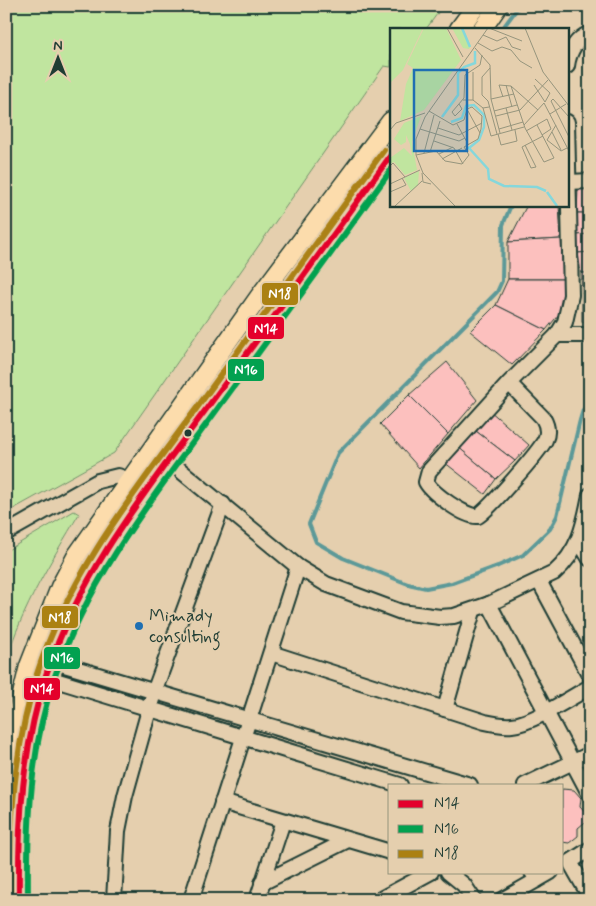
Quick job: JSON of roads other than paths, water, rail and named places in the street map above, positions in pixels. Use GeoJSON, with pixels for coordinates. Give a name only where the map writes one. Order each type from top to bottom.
{"type":"FeatureCollection","features":[{"type":"Feature","properties":{"kind":"main road"},"geometry":{"type":"LineString","coordinates":[[461,28],[476,6]]}},
{"type":"Feature","properties":{"kind":"main road"},"geometry":{"type":"LineString","coordinates":[[483,28],[498,6]]}},
{"type":"Feature","properties":{"kind":"main road"},"geometry":{"type":"LineString","coordinates":[[6,760],[29,666],[60,587],[95,528],[259,297],[390,122]]}},
{"type":"Feature","properties":{"kind":"main road"},"geometry":{"type":"LineString","coordinates":[[19,900],[18,838],[22,779],[48,669],[68,618],[105,550],[390,156]]}},
{"type":"Feature","properties":{"kind":"street"},"geometry":{"type":"LineString","coordinates":[[568,62],[571,50],[578,41],[590,33]]}},
{"type":"Feature","properties":{"kind":"street"},"geometry":{"type":"LineString","coordinates":[[510,383],[543,418],[546,424],[547,435],[540,447],[489,507],[478,516],[468,515],[432,490],[426,482],[427,476],[510,383],[558,335],[566,322],[571,295],[568,152]]}},
{"type":"Feature","properties":{"kind":"street"},"geometry":{"type":"LineString","coordinates":[[569,182],[590,181]]}},
{"type":"Feature","properties":{"kind":"street"},"geometry":{"type":"LineString","coordinates":[[558,335],[590,335]]}},
{"type":"Feature","properties":{"kind":"street"},"geometry":{"type":"LineString","coordinates":[[168,461],[298,567],[326,584],[401,612],[440,617],[473,611],[539,581],[565,564],[579,541],[590,495]]}},
{"type":"Feature","properties":{"kind":"street"},"geometry":{"type":"LineString","coordinates":[[6,533],[98,481],[118,476],[130,480]]}},
{"type":"Feature","properties":{"kind":"street"},"geometry":{"type":"LineString","coordinates":[[114,900],[115,860],[121,812],[154,692],[223,504]]}},
{"type":"Feature","properties":{"kind":"street"},"geometry":{"type":"LineString","coordinates":[[579,541],[590,559]]}},
{"type":"Feature","properties":{"kind":"street"},"geometry":{"type":"LineString","coordinates":[[191,900],[298,567]]}},
{"type":"Feature","properties":{"kind":"street"},"geometry":{"type":"LineString","coordinates":[[539,581],[590,676]]}},
{"type":"Feature","properties":{"kind":"street"},"geometry":{"type":"LineString","coordinates":[[489,604],[590,795]]}},
{"type":"Feature","properties":{"kind":"street"},"geometry":{"type":"LineString","coordinates":[[445,709],[473,611]]}},
{"type":"Feature","properties":{"kind":"street"},"geometry":{"type":"LineString","coordinates":[[271,653],[485,722],[510,726],[520,724],[590,687]]}},
{"type":"Feature","properties":{"kind":"street"},"geometry":{"type":"LineString","coordinates":[[48,669],[154,692],[467,784]]}},
{"type":"Feature","properties":{"kind":"street"},"geometry":{"type":"LineString","coordinates":[[48,669],[150,708],[397,784]]}},
{"type":"Feature","properties":{"kind":"street"},"geometry":{"type":"LineString","coordinates":[[527,784],[590,754]]}},
{"type":"Feature","properties":{"kind":"street"},"geometry":{"type":"LineString","coordinates":[[222,802],[388,851]]}},
{"type":"Feature","properties":{"kind":"street"},"geometry":{"type":"LineString","coordinates":[[256,900],[283,821]]}},
{"type":"Feature","properties":{"kind":"street"},"geometry":{"type":"LineString","coordinates":[[262,883],[348,840]]}},
{"type":"Feature","properties":{"kind":"street"},"geometry":{"type":"LineString","coordinates":[[590,849],[566,864],[590,896]]}},
{"type":"Feature","properties":{"kind":"street"},"geometry":{"type":"LineString","coordinates":[[379,900],[427,874]]}},
{"type":"Feature","properties":{"kind":"street"},"geometry":{"type":"LineString","coordinates":[[450,874],[464,885],[474,900]]}},
{"type":"Feature","properties":{"kind":"street"},"geometry":{"type":"LineString","coordinates":[[502,900],[535,876]]}},
{"type":"Feature","properties":{"kind":"waterway"},"geometry":{"type":"LineString","coordinates":[[503,28],[519,6]]}},
{"type":"Feature","properties":{"kind":"waterway"},"geometry":{"type":"LineString","coordinates":[[511,206],[503,225],[502,281],[497,292],[338,453],[309,524],[316,542],[343,558],[408,584],[426,588],[452,583],[523,555],[550,529],[557,516],[580,420],[583,410],[590,403]]}},
{"type":"Feature","properties":{"kind":"place","name":"Mimady consulting"},"geometry":{"type":"Point","coordinates":[139,626]}}]}
